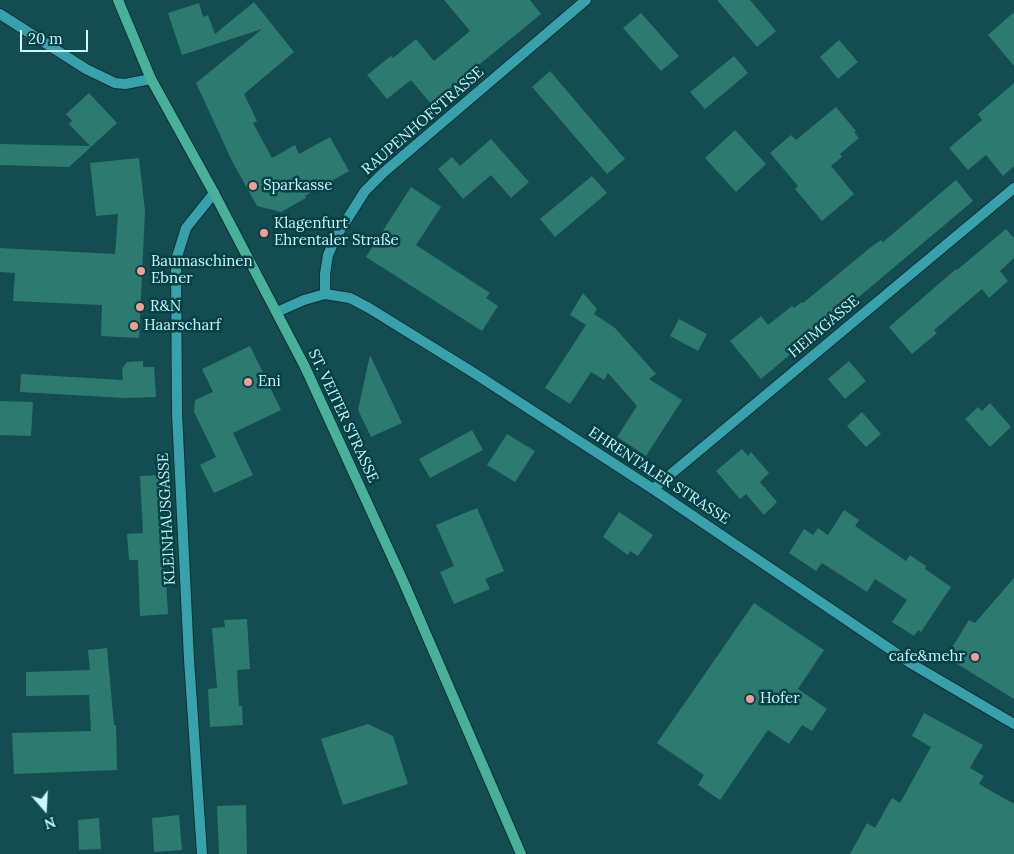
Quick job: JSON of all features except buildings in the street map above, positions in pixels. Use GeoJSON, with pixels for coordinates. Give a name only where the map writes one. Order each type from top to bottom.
{"type":"FeatureCollection","features":[{"type":"Feature","properties":{"kind":"main road","name":"ST. VEITER STRASSE"},"geometry":{"type":"LineString","coordinates":[[118,0],[151,79],[214,193],[305,367],[400,574],[521,854]]}},
{"type":"Feature","properties":{"kind":"street","name":"RAUPENHOFSTRASSE"},"geometry":{"type":"LineString","coordinates":[[325,294],[325,274],[328,255],[337,235],[365,191],[383,173],[586,0]]}},
{"type":"Feature","properties":{"kind":"street"},"geometry":{"type":"LineString","coordinates":[[0,14],[86,69],[115,83],[125,84],[151,79]]}},
{"type":"Feature","properties":{"kind":"street","name":"HEIMGASSE"},"geometry":{"type":"LineString","coordinates":[[653,490],[1014,188]]}},
{"type":"Feature","properties":{"kind":"street","name":"KLEINHAUSGASSE"},"geometry":{"type":"LineString","coordinates":[[202,854],[189,660],[177,413],[176,260],[186,228],[214,193]]}},
{"type":"Feature","properties":{"kind":"street","name":"EHRENTALER STRASSE"},"geometry":{"type":"LineString","coordinates":[[276,312],[304,300],[325,294],[350,298],[369,308],[474,373],[653,490],[912,664],[1014,724]]}},
{"type":"Feature","properties":{"kind":"place","name":"Sparkasse"},"geometry":{"type":"Point","coordinates":[253,186]}},
{"type":"Feature","properties":{"kind":"place","name":"Klagenfurt Ehrentaler Straße"},"geometry":{"type":"Point","coordinates":[264,233]}},
{"type":"Feature","properties":{"kind":"place","name":"Baumaschinen Ebner"},"geometry":{"type":"Point","coordinates":[141,271]}},
{"type":"Feature","properties":{"kind":"place","name":"R&N"},"geometry":{"type":"Point","coordinates":[140,307]}},
{"type":"Feature","properties":{"kind":"place","name":"Haarscharf"},"geometry":{"type":"Point","coordinates":[134,326]}},
{"type":"Feature","properties":{"kind":"place","name":"Eni"},"geometry":{"type":"Point","coordinates":[248,382]}},
{"type":"Feature","properties":{"kind":"place","name":"cafe&mehr"},"geometry":{"type":"Point","coordinates":[975,657]}},
{"type":"Feature","properties":{"kind":"place","name":"Hofer"},"geometry":{"type":"Point","coordinates":[750,699]}}]}
